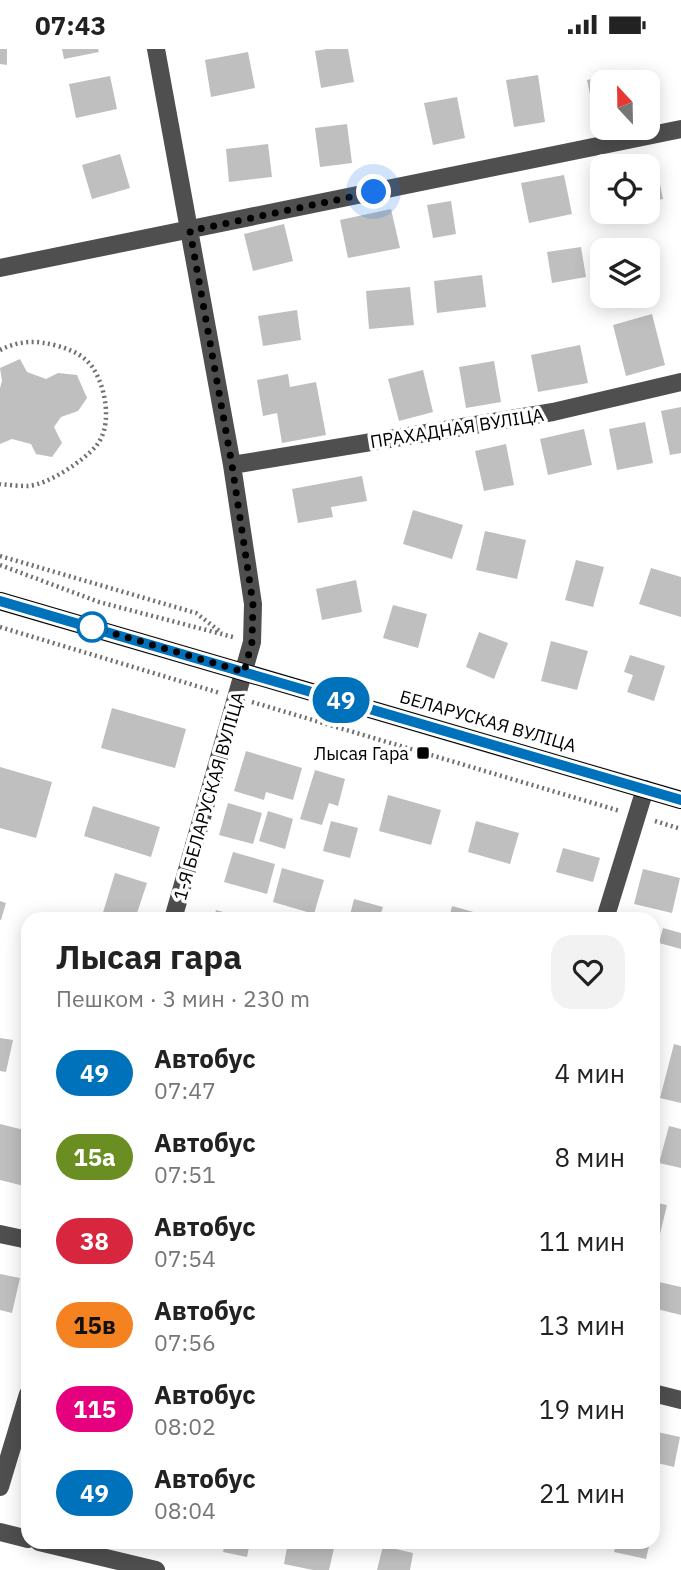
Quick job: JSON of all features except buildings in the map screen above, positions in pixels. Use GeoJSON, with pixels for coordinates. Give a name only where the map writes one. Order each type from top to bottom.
{"type":"FeatureCollection","features":[{"type":"Feature","properties":{"kind":"main road","name":"БЕЛАРУСКАЯ ВУЛІЦА"},"geometry":{"type":"LineString","coordinates":[[0,600],[681,800]]}},
{"type":"Feature","properties":{"kind":"street","name":"1-Я БЕЛАРУСКАЯ ВУЛІЦА"},"geometry":{"type":"LineString","coordinates":[[156,49],[232,465],[253,604],[252,642],[175,912]]}},
{"type":"Feature","properties":{"kind":"street"},"geometry":{"type":"LineString","coordinates":[[0,268],[681,129]]}},
{"type":"Feature","properties":{"kind":"street","name":"ПРАХАДНАЯ ВУЛІЦА"},"geometry":{"type":"LineString","coordinates":[[232,465],[553,412],[681,382]]}},
{"type":"Feature","properties":{"kind":"street"},"geometry":{"type":"LineString","coordinates":[[607,912],[645,789]]}},
{"type":"Feature","properties":{"kind":"street"},"geometry":{"type":"LineString","coordinates":[[0,1234],[21,1238]]}},
{"type":"Feature","properties":{"kind":"street"},"geometry":{"type":"LineString","coordinates":[[660,1395],[681,1400]]}},
{"type":"Feature","properties":{"kind":"street"},"geometry":{"type":"LineString","coordinates":[[0,1487],[21,1417]]}},
{"type":"Feature","properties":{"kind":"street"},"geometry":{"type":"LineString","coordinates":[[0,1532],[21,1537]]}},
{"type":"Feature","properties":{"kind":"street"},"geometry":{"type":"LineString","coordinates":[[68,1549],[156,1570]]}},
{"type":"Feature","properties":{"kind":"path"},"geometry":{"type":"LineString","coordinates":[[0,347],[37,341],[75,351],[93,367],[103,388],[107,418],[98,444],[70,469],[30,486],[0,484]]}},
{"type":"Feature","properties":{"kind":"path"},"geometry":{"type":"LineString","coordinates":[[0,556],[196,613],[225,635]]}},
{"type":"Feature","properties":{"kind":"path"},"geometry":{"type":"LineString","coordinates":[[0,565],[99,602],[252,642]]}},
{"type":"Feature","properties":{"kind":"path"},"geometry":{"type":"LineString","coordinates":[[0,627],[681,829]]}},
{"type":"Feature","properties":{"kind":"bus line","name":"49"},"geometry":{"type":"LineString","coordinates":[[0,601],[681,800]]}},
{"type":"Feature","properties":{"kind":"place","name":"Лысая Гара"},"geometry":{"type":"Point","coordinates":[423,753]}},
{"type":"Feature","properties":{"kind":"route"},"geometry":{"type":"LineString","coordinates":[[92,627],[244,672],[252,642],[253,604],[232,465],[190,231],[374,192]]}}]}
